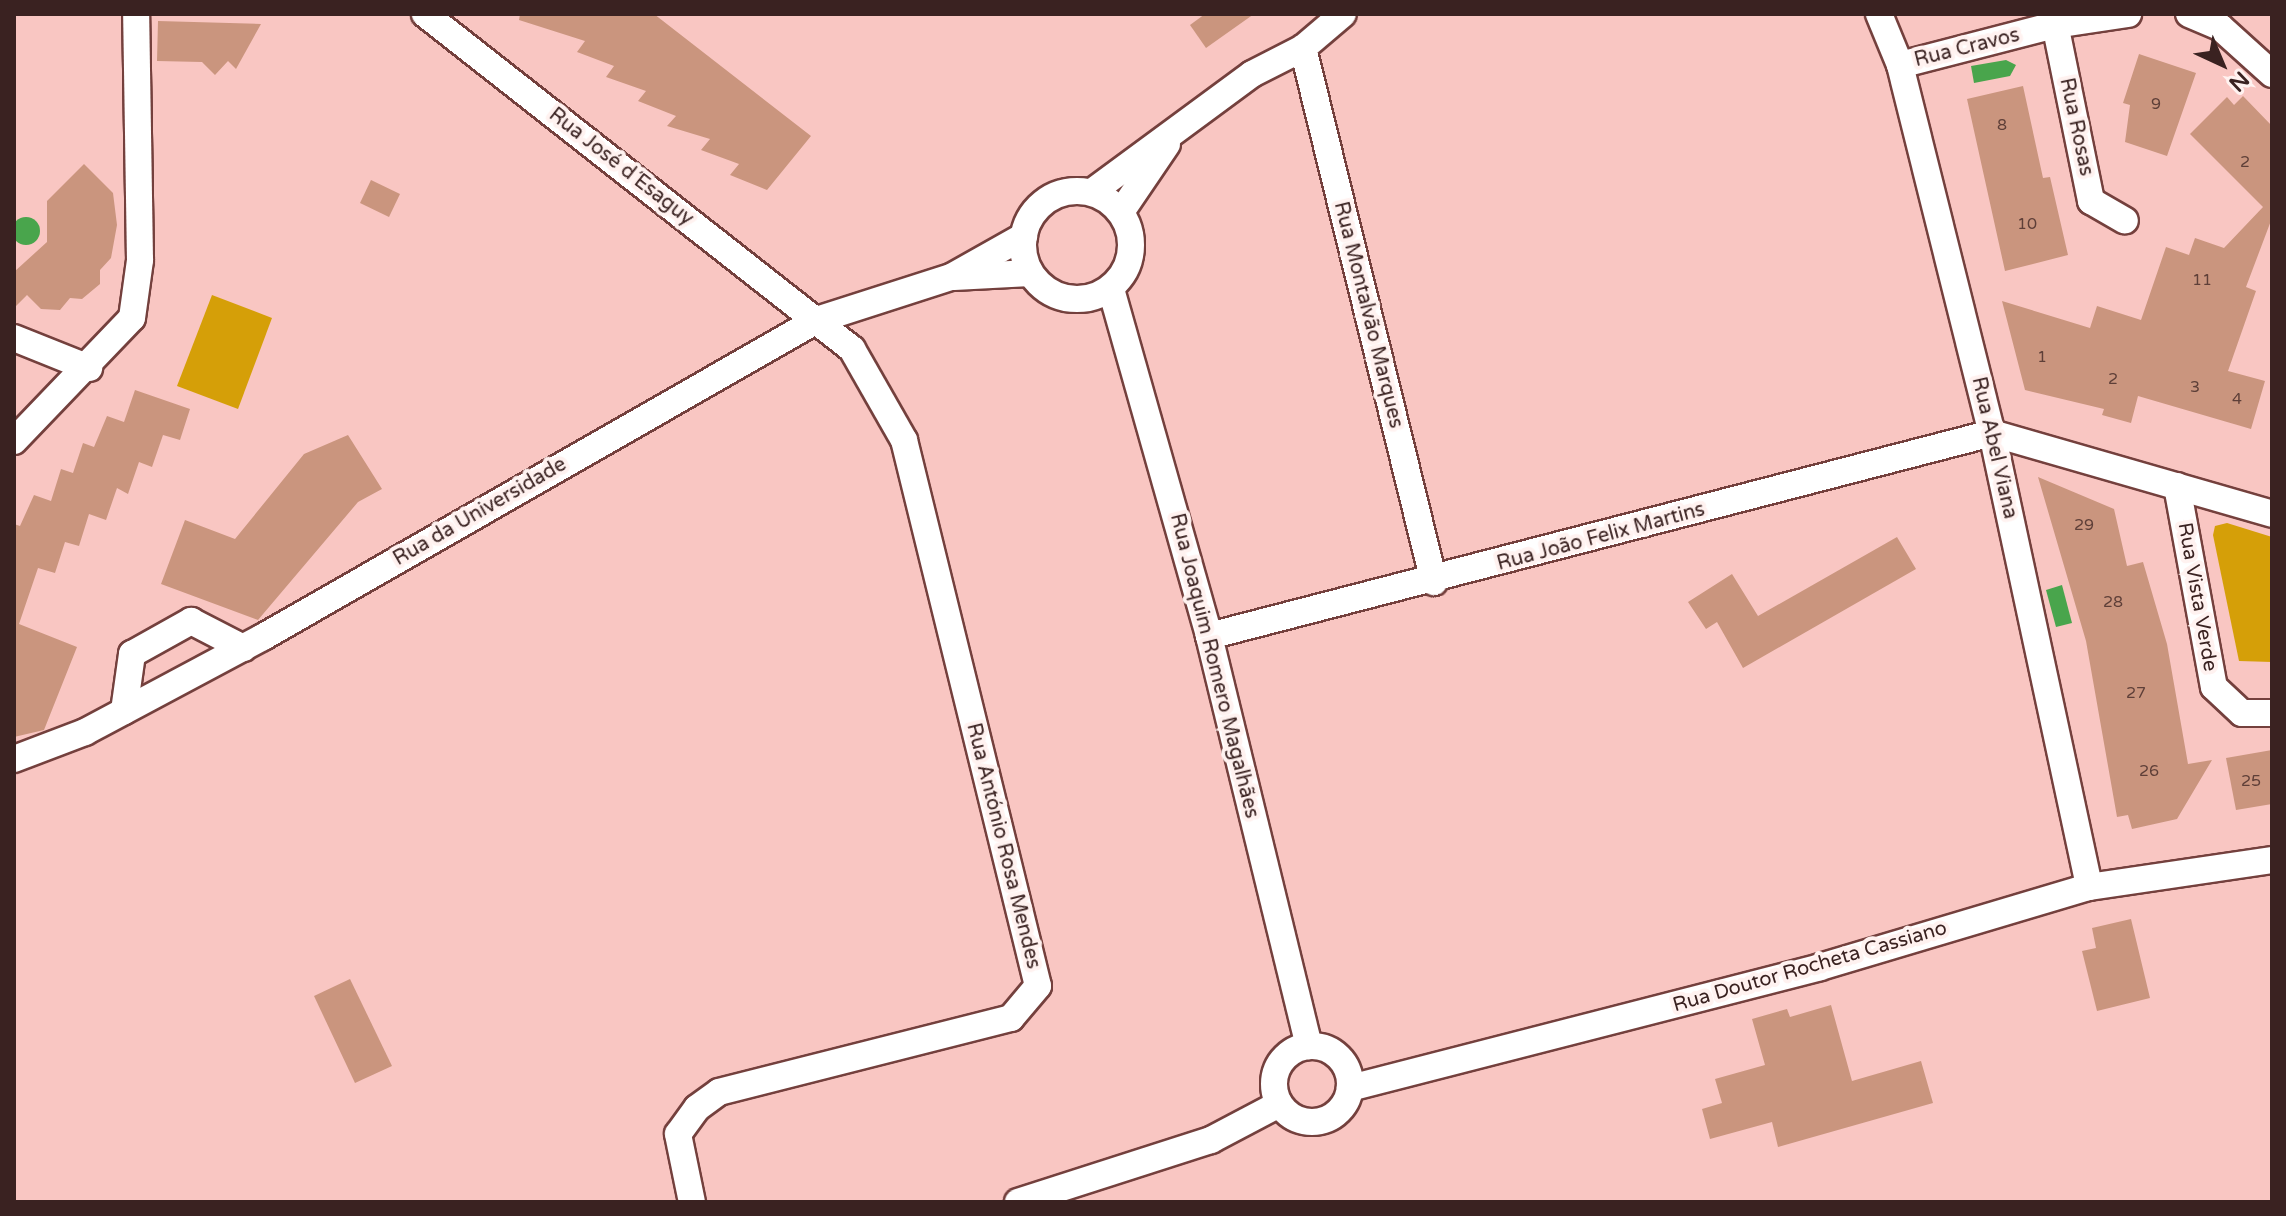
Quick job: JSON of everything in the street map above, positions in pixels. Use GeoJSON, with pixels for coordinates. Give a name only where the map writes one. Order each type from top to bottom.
{"type":"FeatureCollection","features":[{"type":"Feature","properties":{"kind":"street"},"geometry":{"type":"LineString","coordinates":[[14,441],[89,368],[132,318],[140,260],[136,14]]}},
{"type":"Feature","properties":{"kind":"street","name":"Rua José d´Esaguy"},"geometry":{"type":"LineString","coordinates":[[425,14],[817,320]]}},
{"type":"Feature","properties":{"kind":"street"},"geometry":{"type":"LineString","coordinates":[[1024,236],[1030,273],[1052,294],[1067,299],[1098,296],[1111,289],[1123,276],[1131,252],[1129,227],[1121,212],[1092,192],[1252,74],[1303,48],[1343,14]]}},
{"type":"Feature","properties":{"kind":"street","name":"Rua Abel Viana"},"geometry":{"type":"LineString","coordinates":[[1879,14],[1900,65],[1992,433],[2089,887]]}},
{"type":"Feature","properties":{"kind":"street","name":"Rua Cravos"},"geometry":{"type":"LineString","coordinates":[[1900,65],[2054,20],[2128,14]]}},
{"type":"Feature","properties":{"kind":"street"},"geometry":{"type":"LineString","coordinates":[[2189,14],[2220,27],[2272,74]]}},
{"type":"Feature","properties":{"kind":"street","name":"Rua Rosas"},"geometry":{"type":"LineString","coordinates":[[2054,20],[2091,201],[2125,221]]}},
{"type":"Feature","properties":{"kind":"street","name":"Rua Montalvão Marques"},"geometry":{"type":"LineString","coordinates":[[1303,48],[1434,582]]}},
{"type":"Feature","properties":{"kind":"street"},"geometry":{"type":"LineString","coordinates":[[1121,212],[1177,127]]}},
{"type":"Feature","properties":{"kind":"street","name":"Rua da Universidade"},"geometry":{"type":"LineString","coordinates":[[14,759],[124,711],[243,648],[817,320],[951,277],[1024,236],[1041,204],[1056,195],[1092,192]]}},
{"type":"Feature","properties":{"kind":"street","name":"Rua da Universidade"},"geometry":{"type":"LineString","coordinates":[[951,277],[1030,273]]}},
{"type":"Feature","properties":{"kind":"street","name":"Rua Joaquim Romero Magalhães"},"geometry":{"type":"LineString","coordinates":[[1111,289],[1209,636],[1309,1046]]}},
{"type":"Feature","properties":{"kind":"street","name":"Rua António Rosa Mendes"},"geometry":{"type":"LineString","coordinates":[[692,1202],[678,1134],[697,1108],[719,1092],[1011,1018],[1038,986],[904,440],[852,349],[817,320]]}},
{"type":"Feature","properties":{"kind":"street"},"geometry":{"type":"LineString","coordinates":[[14,338],[89,368]]}},
{"type":"Feature","properties":{"kind":"street","name":"Rua João Felix Martins"},"geometry":{"type":"LineString","coordinates":[[1209,636],[1434,582],[1992,433]]}},
{"type":"Feature","properties":{"kind":"street","name":"Rua Vista Verde"},"geometry":{"type":"LineString","coordinates":[[1992,433],[2272,514]]}},
{"type":"Feature","properties":{"kind":"street","name":"Rua Vista Verde"},"geometry":{"type":"LineString","coordinates":[[2177,486],[2214,687],[2242,713],[2272,713]]}},
{"type":"Feature","properties":{"kind":"street"},"geometry":{"type":"LineString","coordinates":[[124,711],[132,654],[191,621],[243,648]]}},
{"type":"Feature","properties":{"kind":"street","name":"Rua Doutor Rocheta Cassiano"},"geometry":{"type":"LineString","coordinates":[[1350,1088],[1820,967],[2089,887],[2272,860]]}},
{"type":"Feature","properties":{"kind":"street"},"geometry":{"type":"LineString","coordinates":[[1309,1046],[1333,1053],[1342,1061],[1350,1088],[1339,1110],[1320,1121],[1299,1120],[1279,1104],[1274,1079],[1286,1056],[1309,1046]]}},
{"type":"Feature","properties":{"kind":"street"},"geometry":{"type":"LineString","coordinates":[[1018,1202],[1211,1140],[1279,1104]]}},
{"type":"Feature","properties":{"kind":"shaded area"},"geometry":{"type":"Polygon","coordinates":[[[2006,60],[2016,65],[2010,76],[1974,83],[1971,66],[2006,60]]]}},
{"type":"Feature","properties":{"kind":"shaded area"},"geometry":{"type":"Polygon","coordinates":[[[26,217],[36,221],[40,231],[36,241],[26,245],[16,241],[12,231],[16,221],[26,217]]]}},
{"type":"Feature","properties":{"kind":"shaded area"},"geometry":{"type":"Polygon","coordinates":[[[212,295],[272,318],[238,409],[177,386],[212,295]]]}},
{"type":"Feature","properties":{"kind":"shaded area"},"geometry":{"type":"Polygon","coordinates":[[[2227,523],[2272,537],[2272,662],[2239,661],[2213,535],[2215,526],[2227,523]]]}},
{"type":"Feature","properties":{"kind":"shaded area"},"geometry":{"type":"Polygon","coordinates":[[[2062,585],[2072,623],[2056,627],[2046,590],[2062,585]]]}},
{"type":"Feature","properties":{"kind":"building"},"geometry":{"type":"Polygon","coordinates":[[[520,14],[654,14],[811,136],[767,190],[730,175],[739,164],[701,150],[710,139],[667,126],[676,116],[638,101],[646,91],[606,77],[614,66],[577,52],[585,41],[519,20],[520,14]]]}},
{"type":"Feature","properties":{"kind":"building"},"geometry":{"type":"Polygon","coordinates":[[[1205,14],[1254,14],[1206,48],[1190,25],[1205,14]]]}},
{"type":"Feature","properties":{"kind":"building"},"geometry":{"type":"Polygon","coordinates":[[[158,21],[261,24],[236,69],[228,61],[215,75],[202,62],[157,61],[158,21]]]}},
{"type":"Feature","properties":{"kind":"building"},"geometry":{"type":"Polygon","coordinates":[[[2139,54],[2196,73],[2167,156],[2125,142],[2130,105],[2123,103],[2139,54]]]}},
{"type":"Feature","properties":{"kind":"building"},"geometry":{"type":"Polygon","coordinates":[[[2023,86],[2043,178],[2050,177],[2068,255],[2005,271],[1967,99],[2023,86]]]}},
{"type":"Feature","properties":{"kind":"building"},"geometry":{"type":"Polygon","coordinates":[[[2243,96],[2272,126],[2272,218],[2246,287],[2256,291],[2228,371],[2265,381],[2251,429],[2138,396],[2131,423],[2102,415],[2104,409],[2025,390],[2002,301],[2090,328],[2097,306],[2141,320],[2166,247],[2189,255],[2195,238],[2224,248],[2263,207],[2190,134],[2227,97],[2234,105],[2243,96]]]}},
{"type":"Feature","properties":{"kind":"building"},"geometry":{"type":"Polygon","coordinates":[[[84,164],[113,193],[117,225],[111,258],[100,270],[100,284],[82,299],[70,298],[60,310],[41,309],[27,295],[14,308],[14,272],[47,242],[47,201],[84,164]]]}},
{"type":"Feature","properties":{"kind":"building"},"geometry":{"type":"Polygon","coordinates":[[[371,180],[400,194],[389,217],[360,203],[371,180]]]}},
{"type":"Feature","properties":{"kind":"building"},"geometry":{"type":"Polygon","coordinates":[[[135,390],[190,409],[180,440],[163,435],[152,467],[139,462],[128,494],[117,488],[106,520],[89,514],[79,546],[65,542],[55,573],[38,568],[19,624],[77,647],[44,730],[14,737],[14,524],[20,526],[34,495],[51,501],[61,469],[73,473],[83,443],[94,447],[107,416],[124,422],[135,390]]]}},
{"type":"Feature","properties":{"kind":"building"},"geometry":{"type":"Polygon","coordinates":[[[348,435],[382,489],[358,502],[258,620],[161,584],[185,520],[235,539],[304,454],[348,435]]]}},
{"type":"Feature","properties":{"kind":"building"},"geometry":{"type":"Polygon","coordinates":[[[2038,477],[2114,509],[2127,566],[2143,562],[2167,644],[2188,764],[2212,760],[2177,819],[2132,829],[2128,815],[2117,817],[2086,641],[2038,477]]]}},
{"type":"Feature","properties":{"kind":"building"},"geometry":{"type":"Polygon","coordinates":[[[1897,537],[1916,569],[1743,668],[1717,622],[1706,629],[1688,602],[1732,574],[1758,616],[1897,537]]]}},
{"type":"Feature","properties":{"kind":"building"},"geometry":{"type":"Polygon","coordinates":[[[2272,750],[2272,804],[2236,810],[2226,758],[2272,750]]]}},
{"type":"Feature","properties":{"kind":"building"},"geometry":{"type":"Polygon","coordinates":[[[2131,919],[2150,998],[2097,1011],[2082,951],[2096,948],[2092,928],[2131,919]]]}},
{"type":"Feature","properties":{"kind":"building"},"geometry":{"type":"Polygon","coordinates":[[[350,979],[392,1066],[355,1083],[314,996],[350,979]]]}},
{"type":"Feature","properties":{"kind":"building"},"geometry":{"type":"Polygon","coordinates":[[[1831,1005],[1852,1081],[1921,1061],[1933,1103],[1778,1147],[1772,1122],[1710,1139],[1702,1109],[1722,1103],[1715,1079],[1765,1065],[1752,1019],[1787,1009],[1790,1017],[1831,1005]]]}}]}
